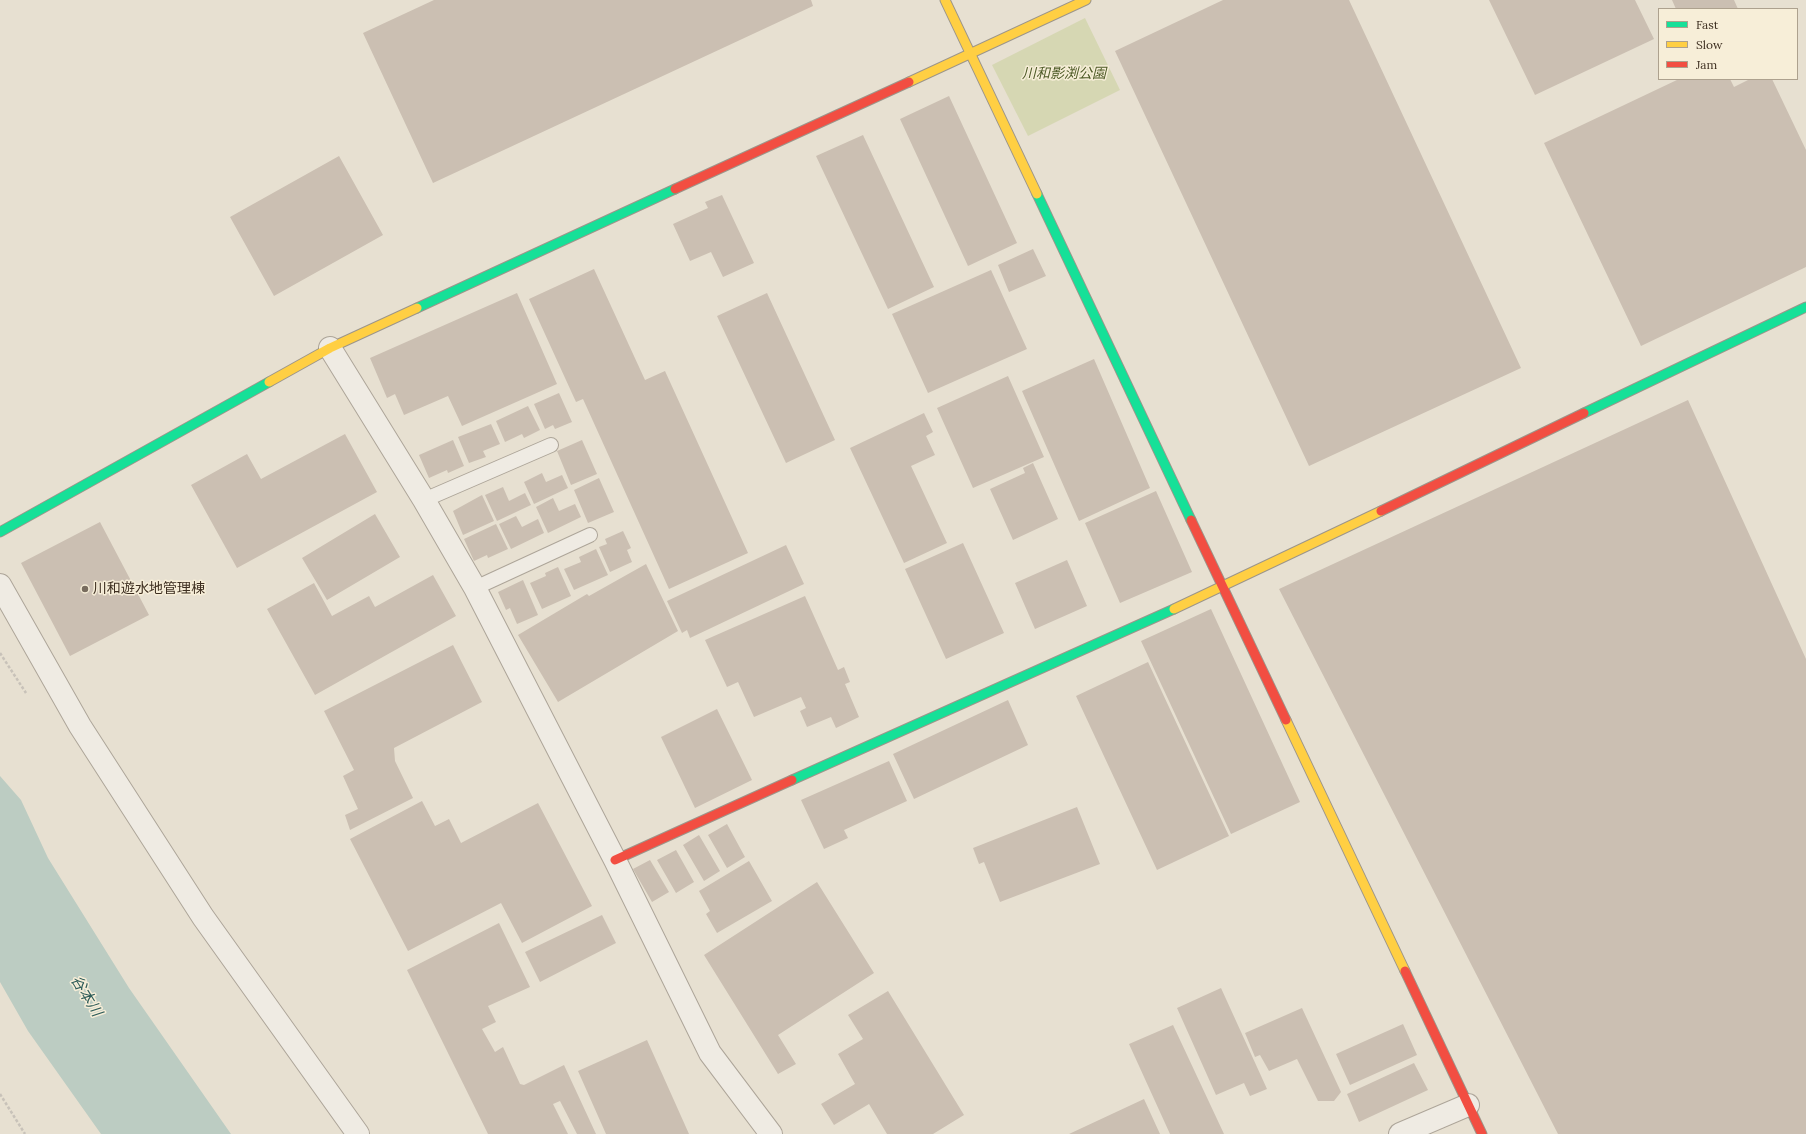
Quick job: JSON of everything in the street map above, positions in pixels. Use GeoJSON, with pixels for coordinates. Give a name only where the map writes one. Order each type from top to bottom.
{"type":"FeatureCollection","features":[{"type":"Feature","properties":{"kind":"street"},"geometry":{"type":"LineString","coordinates":[[945,0],[1482,1134]]}},
{"type":"Feature","properties":{"kind":"street"},"geometry":{"type":"LineString","coordinates":[[0,532],[330,348],[970,55],[1086,0]]}},
{"type":"Feature","properties":{"kind":"street"},"geometry":{"type":"LineString","coordinates":[[615,860],[1222,586],[1806,307]]}},
{"type":"Feature","properties":{"kind":"street"},"geometry":{"type":"LineString","coordinates":[[330,348],[424,500],[475,588],[615,860],[710,1053],[771,1134]]}},
{"type":"Feature","properties":{"kind":"street"},"geometry":{"type":"LineString","coordinates":[[0,585],[80,726],[203,917],[358,1134]]}},
{"type":"Feature","properties":{"kind":"street"},"geometry":{"type":"LineString","coordinates":[[1400,1134],[1468,1105]]}},
{"type":"Feature","properties":{"kind":"lane"},"geometry":{"type":"LineString","coordinates":[[424,500],[551,445]]}},
{"type":"Feature","properties":{"kind":"lane"},"geometry":{"type":"LineString","coordinates":[[475,588],[590,535]]}},
{"type":"Feature","properties":{"kind":"path"},"geometry":{"type":"LineString","coordinates":[[0,1094],[26,1134]]}},
{"type":"Feature","properties":{"kind":"green space","name":"川和影渕公園"},"geometry":{"type":"Polygon","coordinates":[[[1085,18],[1120,90],[1028,136],[992,65],[1085,18]]]}},
{"type":"Feature","properties":{"kind":"water","name":"谷本川"},"geometry":{"type":"Polygon","coordinates":[[[0,776],[21,800],[48,858],[129,988],[231,1134],[101,1134],[28,1031],[0,982],[0,776]]]}},
{"type":"Feature","properties":{"kind":"building"},"geometry":{"type":"Polygon","coordinates":[[[434,0],[811,0],[813,6],[433,183],[363,33],[434,0]]]}},
{"type":"Feature","properties":{"kind":"building"},"geometry":{"type":"Polygon","coordinates":[[[1223,0],[1349,0],[1521,368],[1309,466],[1115,51],[1223,0]]]}},
{"type":"Feature","properties":{"kind":"building"},"geometry":{"type":"Polygon","coordinates":[[[1489,0],[1635,0],[1654,39],[1535,95],[1489,0]]]}},
{"type":"Feature","properties":{"kind":"building"},"geometry":{"type":"Polygon","coordinates":[[[1672,0],[1734,0],[1738,8],[1676,8],[1672,0]]]}},
{"type":"Feature","properties":{"kind":"building"},"geometry":{"type":"Polygon","coordinates":[[[1677,80],[1730,80],[1734,87],[1748,80],[1772,80],[1806,150],[1806,267],[1641,346],[1544,143],[1677,80]]]}},
{"type":"Feature","properties":{"kind":"building"},"geometry":{"type":"Polygon","coordinates":[[[949,96],[1017,243],[968,266],[900,119],[949,96]]]}},
{"type":"Feature","properties":{"kind":"building"},"geometry":{"type":"Polygon","coordinates":[[[863,135],[934,287],[888,309],[816,156],[863,135]]]}},
{"type":"Feature","properties":{"kind":"building"},"geometry":{"type":"Polygon","coordinates":[[[339,156],[383,235],[274,296],[230,217],[339,156]]]}},
{"type":"Feature","properties":{"kind":"building"},"geometry":{"type":"Polygon","coordinates":[[[722,195],[754,263],[723,277],[711,252],[690,261],[673,224],[708,208],[705,202],[722,195]]]}},
{"type":"Feature","properties":{"kind":"building"},"geometry":{"type":"Polygon","coordinates":[[[1033,249],[1046,276],[1009,292],[998,265],[1033,249]]]}},
{"type":"Feature","properties":{"kind":"building"},"geometry":{"type":"Polygon","coordinates":[[[594,269],[645,380],[665,371],[748,553],[669,589],[583,399],[576,402],[529,299],[594,269]]]}},
{"type":"Feature","properties":{"kind":"building"},"geometry":{"type":"Polygon","coordinates":[[[991,270],[1027,349],[928,393],[892,314],[991,270]]]}},
{"type":"Feature","properties":{"kind":"building"},"geometry":{"type":"Polygon","coordinates":[[[517,293],[557,384],[462,426],[448,396],[404,415],[395,394],[387,398],[370,358],[517,293]]]}},
{"type":"Feature","properties":{"kind":"building"},"geometry":{"type":"Polygon","coordinates":[[[767,293],[835,440],[786,463],[717,316],[767,293]]]}},
{"type":"Feature","properties":{"kind":"building"},"geometry":{"type":"Polygon","coordinates":[[[1094,359],[1150,488],[1079,521],[1022,391],[1094,359]]]}},
{"type":"Feature","properties":{"kind":"building"},"geometry":{"type":"Polygon","coordinates":[[[1008,376],[1044,457],[973,488],[937,408],[1008,376]]]}},
{"type":"Feature","properties":{"kind":"building"},"geometry":{"type":"Polygon","coordinates":[[[559,393],[572,422],[555,429],[553,425],[545,429],[534,404],[559,393]]]}},
{"type":"Feature","properties":{"kind":"building"},"geometry":{"type":"Polygon","coordinates":[[[1688,400],[1806,659],[1806,1134],[1558,1134],[1279,589],[1688,400]]]}},
{"type":"Feature","properties":{"kind":"building"},"geometry":{"type":"Polygon","coordinates":[[[528,406],[540,430],[524,438],[522,434],[505,442],[496,421],[528,406]]]}},
{"type":"Feature","properties":{"kind":"building"},"geometry":{"type":"Polygon","coordinates":[[[924,413],[933,432],[926,436],[935,455],[911,466],[947,543],[904,563],[850,448],[924,413]]]}},
{"type":"Feature","properties":{"kind":"building"},"geometry":{"type":"Polygon","coordinates":[[[491,424],[500,444],[483,451],[486,457],[469,463],[458,437],[491,424]]]}},
{"type":"Feature","properties":{"kind":"building"},"geometry":{"type":"Polygon","coordinates":[[[345,434],[377,492],[237,568],[191,485],[247,454],[261,479],[345,434]]]}},
{"type":"Feature","properties":{"kind":"building"},"geometry":{"type":"Polygon","coordinates":[[[453,440],[464,466],[448,473],[447,470],[429,478],[419,455],[453,440]]]}},
{"type":"Feature","properties":{"kind":"building"},"geometry":{"type":"Polygon","coordinates":[[[582,440],[597,474],[571,485],[557,451],[582,440]]]}},
{"type":"Feature","properties":{"kind":"building"},"geometry":{"type":"Polygon","coordinates":[[[1033,463],[1058,519],[1013,540],[990,489],[1025,473],[1023,468],[1033,463]]]}},
{"type":"Feature","properties":{"kind":"building"},"geometry":{"type":"Polygon","coordinates":[[[542,473],[546,482],[562,475],[568,488],[534,504],[524,482],[542,473]]]}},
{"type":"Feature","properties":{"kind":"building"},"geometry":{"type":"Polygon","coordinates":[[[599,478],[614,512],[588,523],[574,490],[599,478]]]}},
{"type":"Feature","properties":{"kind":"building"},"geometry":{"type":"Polygon","coordinates":[[[503,487],[509,501],[525,493],[531,505],[497,521],[485,495],[503,487]]]}},
{"type":"Feature","properties":{"kind":"building"},"geometry":{"type":"Polygon","coordinates":[[[1156,491],[1192,572],[1120,603],[1085,523],[1156,491]]]}},
{"type":"Feature","properties":{"kind":"building"},"geometry":{"type":"Polygon","coordinates":[[[482,495],[494,521],[463,535],[453,511],[482,495]]]}},
{"type":"Feature","properties":{"kind":"building"},"geometry":{"type":"Polygon","coordinates":[[[553,498],[559,511],[575,504],[581,517],[548,533],[536,507],[553,498]]]}},
{"type":"Feature","properties":{"kind":"building"},"geometry":{"type":"Polygon","coordinates":[[[375,514],[400,557],[327,600],[302,558],[375,514]]]}},
{"type":"Feature","properties":{"kind":"building"},"geometry":{"type":"Polygon","coordinates":[[[516,516],[522,527],[538,519],[544,533],[511,549],[499,524],[516,516]]]}},
{"type":"Feature","properties":{"kind":"building","name":"川和遊水地管理棟"},"geometry":{"type":"Polygon","coordinates":[[[100,522],[149,615],[70,656],[21,563],[100,522]]]}},
{"type":"Feature","properties":{"kind":"building"},"geometry":{"type":"Polygon","coordinates":[[[496,524],[508,549],[488,558],[487,555],[474,561],[464,539],[496,524]]]}},
{"type":"Feature","properties":{"kind":"building"},"geometry":{"type":"Polygon","coordinates":[[[623,531],[631,548],[627,550],[632,562],[610,572],[599,547],[607,544],[605,539],[623,531]]]}},
{"type":"Feature","properties":{"kind":"building"},"geometry":{"type":"Polygon","coordinates":[[[963,543],[1004,633],[946,659],[905,569],[963,543]]]}},
{"type":"Feature","properties":{"kind":"building"},"geometry":{"type":"Polygon","coordinates":[[[786,545],[804,584],[690,638],[687,630],[682,633],[667,601],[786,545]]]}},
{"type":"Feature","properties":{"kind":"building"},"geometry":{"type":"Polygon","coordinates":[[[596,549],[608,575],[574,590],[564,569],[581,562],[579,557],[596,549]]]}},
{"type":"Feature","properties":{"kind":"building"},"geometry":{"type":"Polygon","coordinates":[[[1067,560],[1087,606],[1035,629],[1015,583],[1067,560]]]}},
{"type":"Feature","properties":{"kind":"building"},"geometry":{"type":"Polygon","coordinates":[[[646,564],[678,631],[558,702],[518,635],[587,594],[589,596],[646,564]]]}},
{"type":"Feature","properties":{"kind":"building"},"geometry":{"type":"Polygon","coordinates":[[[558,567],[571,596],[542,609],[530,583],[546,576],[545,573],[558,567]]]}},
{"type":"Feature","properties":{"kind":"building"},"geometry":{"type":"Polygon","coordinates":[[[433,575],[456,616],[315,695],[267,609],[314,583],[332,616],[369,596],[375,607],[433,575]]]}},
{"type":"Feature","properties":{"kind":"building"},"geometry":{"type":"Polygon","coordinates":[[[523,580],[538,615],[517,624],[510,608],[506,610],[498,592],[523,580]]]}},
{"type":"Feature","properties":{"kind":"building"},"geometry":{"type":"Polygon","coordinates":[[[805,596],[838,670],[844,667],[850,682],[845,684],[859,717],[836,728],[831,717],[807,727],[800,711],[806,708],[801,697],[754,717],[738,682],[727,687],[705,640],[805,596]]]}},
{"type":"Feature","properties":{"kind":"building"},"geometry":{"type":"Polygon","coordinates":[[[1211,609],[1300,802],[1231,834],[1141,641],[1211,609]]]}},
{"type":"Feature","properties":{"kind":"building"},"geometry":{"type":"Polygon","coordinates":[[[453,645],[482,702],[394,748],[395,761],[413,798],[350,830],[345,815],[358,809],[343,776],[354,770],[324,711],[453,645]]]}},
{"type":"Feature","properties":{"kind":"building"},"geometry":{"type":"Polygon","coordinates":[[[1148,662],[1229,836],[1157,870],[1076,696],[1148,662]]]}},
{"type":"Feature","properties":{"kind":"building"},"geometry":{"type":"Polygon","coordinates":[[[1008,700],[1028,745],[914,799],[893,754],[1008,700]]]}},
{"type":"Feature","properties":{"kind":"building"},"geometry":{"type":"Polygon","coordinates":[[[717,709],[752,780],[695,808],[661,737],[717,709]]]}},
{"type":"Feature","properties":{"kind":"building"},"geometry":{"type":"Polygon","coordinates":[[[889,761],[907,801],[844,830],[848,838],[824,849],[801,800],[889,761]]]}},
{"type":"Feature","properties":{"kind":"building"},"geometry":{"type":"Polygon","coordinates":[[[422,801],[435,826],[449,819],[461,843],[538,803],[592,906],[522,943],[501,903],[408,951],[350,839],[422,801]]]}},
{"type":"Feature","properties":{"kind":"building"},"geometry":{"type":"Polygon","coordinates":[[[1077,807],[1100,864],[1000,902],[984,862],[979,864],[973,848],[1077,807]]]}},
{"type":"Feature","properties":{"kind":"building"},"geometry":{"type":"Polygon","coordinates":[[[727,824],[745,857],[727,868],[708,835],[727,824]]]}},
{"type":"Feature","properties":{"kind":"building"},"geometry":{"type":"Polygon","coordinates":[[[699,835],[720,871],[704,881],[683,845],[699,835]]]}},
{"type":"Feature","properties":{"kind":"building"},"geometry":{"type":"Polygon","coordinates":[[[676,850],[694,882],[676,893],[657,860],[676,850]]]}},
{"type":"Feature","properties":{"kind":"building"},"geometry":{"type":"Polygon","coordinates":[[[650,860],[669,892],[652,902],[633,869],[650,860]]]}},
{"type":"Feature","properties":{"kind":"building"},"geometry":{"type":"Polygon","coordinates":[[[749,861],[772,901],[717,933],[706,914],[710,911],[699,891],[749,861]]]}},
{"type":"Feature","properties":{"kind":"building"},"geometry":{"type":"Polygon","coordinates":[[[817,882],[874,973],[778,1035],[796,1064],[778,1074],[704,955],[817,882]]]}},
{"type":"Feature","properties":{"kind":"building"},"geometry":{"type":"Polygon","coordinates":[[[602,915],[616,943],[540,982],[525,952],[602,915]]]}},
{"type":"Feature","properties":{"kind":"building"},"geometry":{"type":"Polygon","coordinates":[[[499,923],[530,987],[488,1006],[496,1022],[482,1029],[495,1052],[503,1047],[520,1084],[524,1085],[564,1065],[596,1134],[577,1134],[560,1101],[553,1104],[568,1134],[488,1134],[407,970],[499,923]]]}},
{"type":"Feature","properties":{"kind":"building"},"geometry":{"type":"Polygon","coordinates":[[[1221,988],[1267,1089],[1250,1096],[1244,1083],[1216,1095],[1177,1008],[1221,988]]]}},
{"type":"Feature","properties":{"kind":"building"},"geometry":{"type":"Polygon","coordinates":[[[888,991],[964,1115],[933,1134],[887,1134],[869,1104],[834,1125],[821,1104],[855,1084],[838,1054],[863,1039],[848,1015],[888,991]]]}},
{"type":"Feature","properties":{"kind":"building"},"geometry":{"type":"Polygon","coordinates":[[[1302,1008],[1341,1092],[1334,1101],[1318,1101],[1297,1059],[1269,1071],[1260,1055],[1255,1057],[1245,1033],[1302,1008]]]}},
{"type":"Feature","properties":{"kind":"building"},"geometry":{"type":"Polygon","coordinates":[[[1403,1024],[1417,1055],[1350,1085],[1336,1054],[1403,1024]]]}},
{"type":"Feature","properties":{"kind":"building"},"geometry":{"type":"Polygon","coordinates":[[[1173,1025],[1224,1134],[1170,1134],[1129,1044],[1173,1025]]]}},
{"type":"Feature","properties":{"kind":"building"},"geometry":{"type":"Polygon","coordinates":[[[647,1040],[689,1134],[606,1134],[578,1071],[647,1040]]]}},
{"type":"Feature","properties":{"kind":"building"},"geometry":{"type":"Polygon","coordinates":[[[1414,1063],[1428,1090],[1359,1122],[1347,1094],[1414,1063]]]}},
{"type":"Feature","properties":{"kind":"building"},"geometry":{"type":"Polygon","coordinates":[[[1144,1099],[1160,1134],[1069,1134],[1144,1099]]]}},
{"type":"Feature","properties":{"kind":"traffic: fast"},"geometry":{"type":"LineString","coordinates":[[417,308],[675,189]]}},
{"type":"Feature","properties":{"kind":"traffic: fast"},"geometry":{"type":"LineString","coordinates":[[1037,194],[1191,520]]}},
{"type":"Feature","properties":{"kind":"traffic: fast"},"geometry":{"type":"LineString","coordinates":[[1584,413],[1806,307]]}},
{"type":"Feature","properties":{"kind":"traffic: fast"},"geometry":{"type":"LineString","coordinates":[[0,532],[269,382]]}},
{"type":"Feature","properties":{"kind":"traffic: fast"},"geometry":{"type":"LineString","coordinates":[[792,780],[1174,609]]}},
{"type":"Feature","properties":{"kind":"traffic: slow"},"geometry":{"type":"LineString","coordinates":[[945,0],[1037,194]]}},
{"type":"Feature","properties":{"kind":"traffic: slow"},"geometry":{"type":"LineString","coordinates":[[909,82],[1086,0]]}},
{"type":"Feature","properties":{"kind":"traffic: slow"},"geometry":{"type":"LineString","coordinates":[[269,382],[330,348],[417,308]]}},
{"type":"Feature","properties":{"kind":"traffic: slow"},"geometry":{"type":"LineString","coordinates":[[1174,609],[1381,511]]}},
{"type":"Feature","properties":{"kind":"traffic: slow"},"geometry":{"type":"LineString","coordinates":[[1286,720],[1405,971]]}},
{"type":"Feature","properties":{"kind":"traffic: jam"},"geometry":{"type":"LineString","coordinates":[[675,189],[909,82]]}},
{"type":"Feature","properties":{"kind":"traffic: jam"},"geometry":{"type":"LineString","coordinates":[[1381,511],[1584,413]]}},
{"type":"Feature","properties":{"kind":"traffic: jam"},"geometry":{"type":"LineString","coordinates":[[1191,520],[1286,720]]}},
{"type":"Feature","properties":{"kind":"traffic: jam"},"geometry":{"type":"LineString","coordinates":[[615,860],[792,780]]}},
{"type":"Feature","properties":{"kind":"traffic: jam"},"geometry":{"type":"LineString","coordinates":[[1405,971],[1482,1134]]}},
{"type":"Feature","properties":{"kind":"place","name":"川和遊水地管理棟"},"geometry":{"type":"Point","coordinates":[85,589]}}]}
